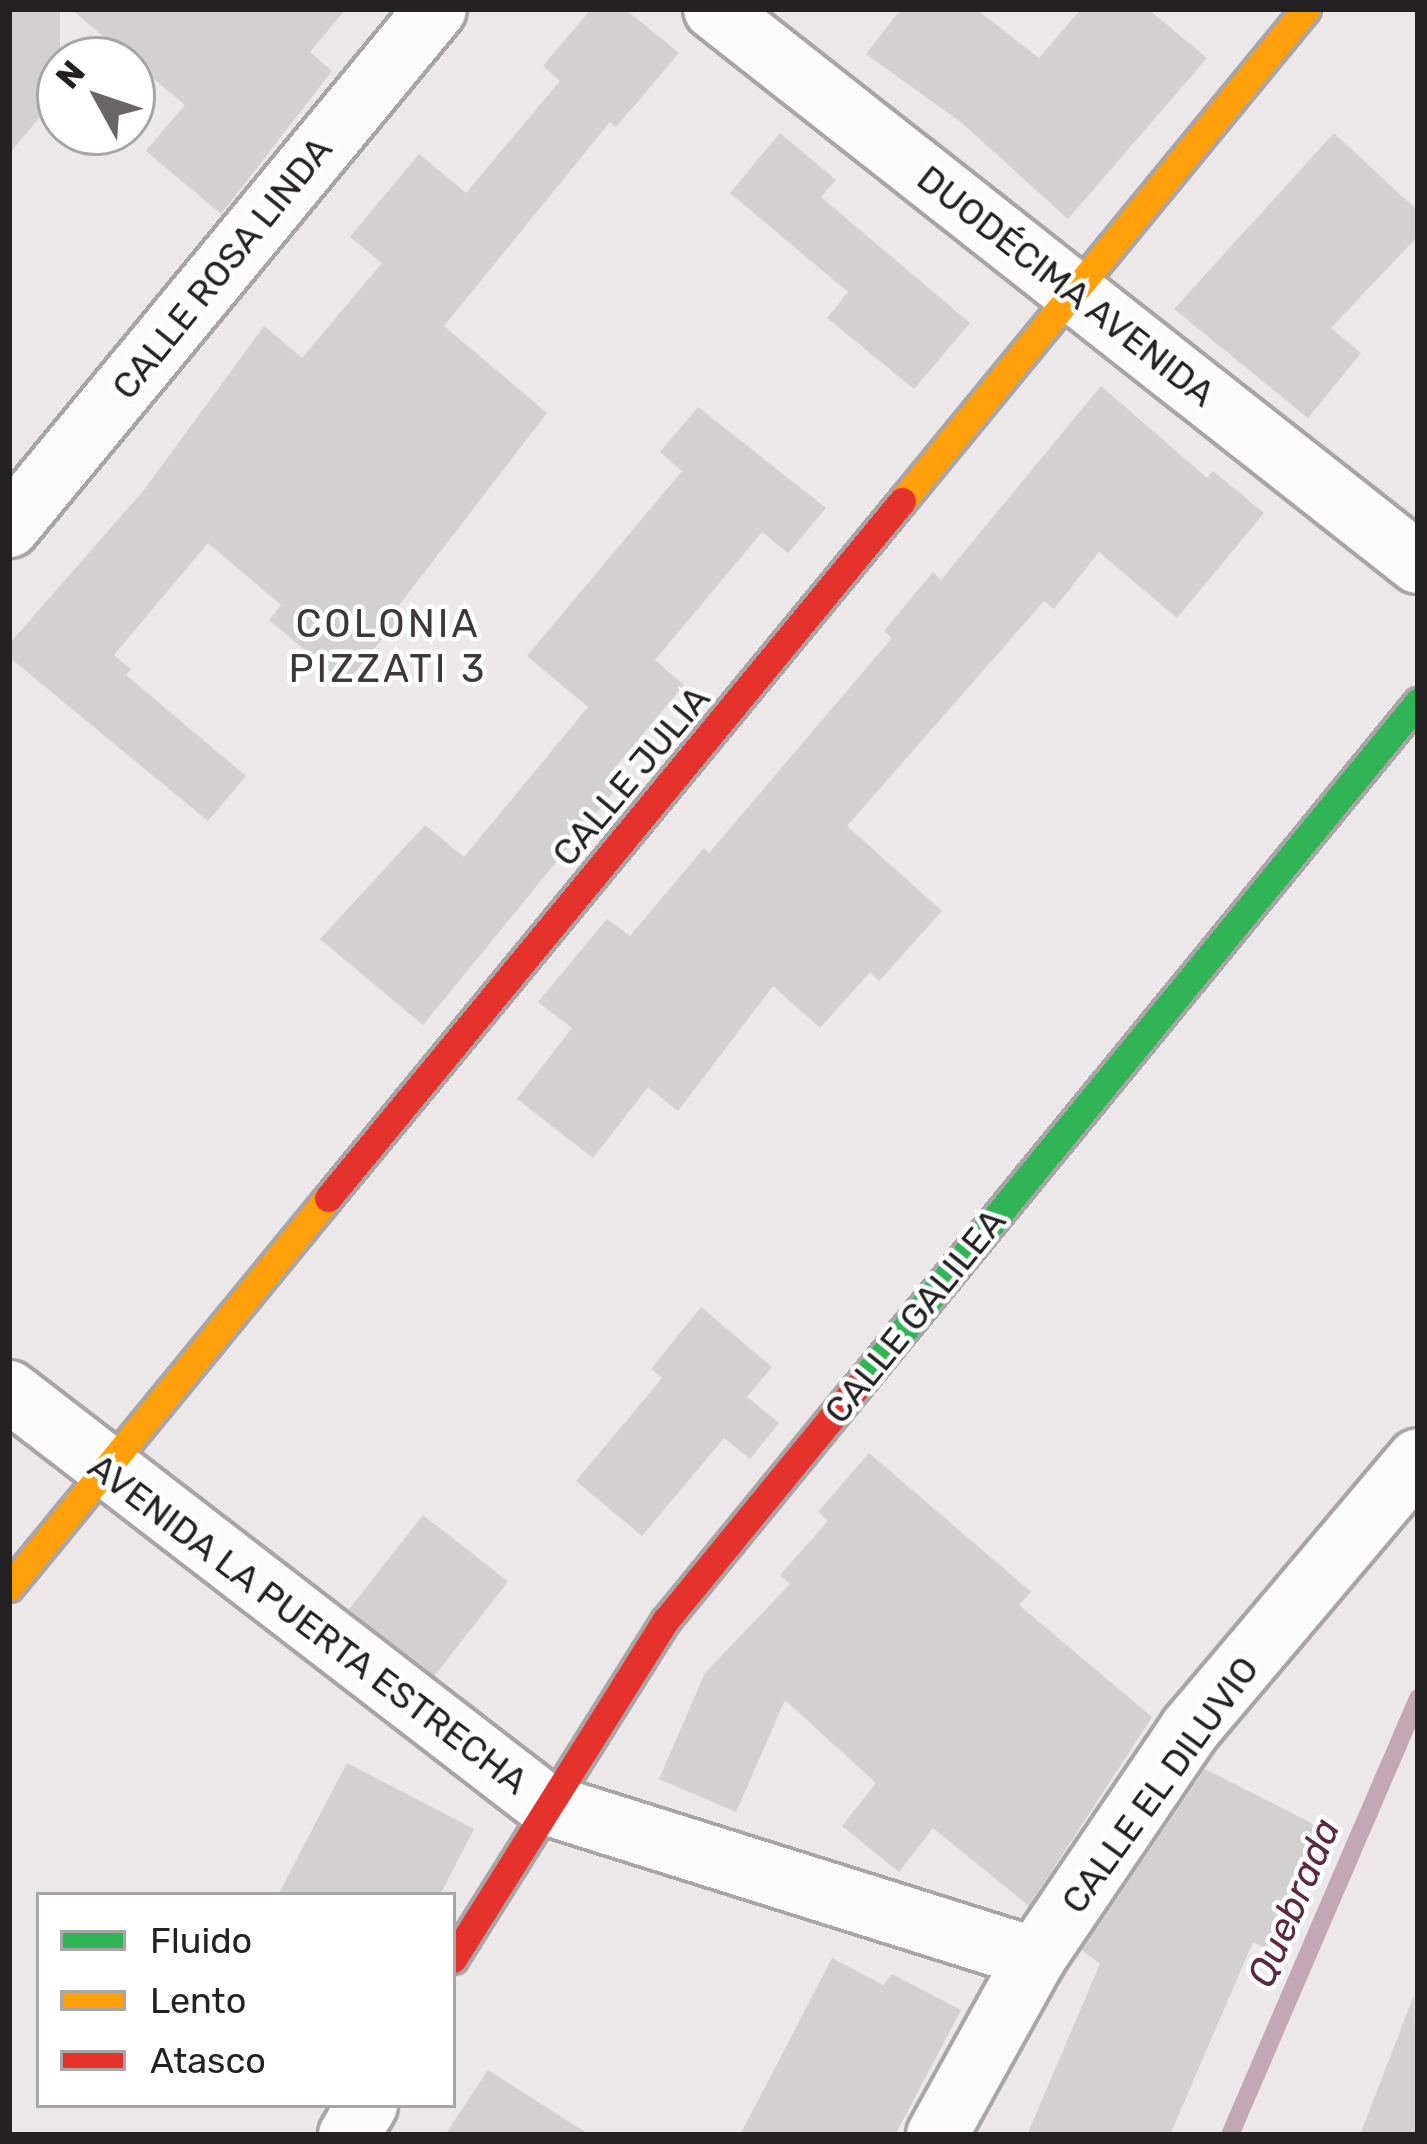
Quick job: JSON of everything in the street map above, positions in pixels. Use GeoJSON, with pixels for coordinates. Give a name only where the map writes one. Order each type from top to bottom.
{"type":"FeatureCollection","features":[{"type":"Feature","properties":{"kind":"street","name":"CALLE ROSA LINDA"},"geometry":{"type":"LineString","coordinates":[[9,527],[436,9]]}},
{"type":"Feature","properties":{"kind":"street","name":"DUODÉCIMA AVENIDA"},"geometry":{"type":"LineString","coordinates":[[715,9],[1418,563]]}},
{"type":"Feature","properties":{"kind":"street","name":"CALLE JULIA"},"geometry":{"type":"LineString","coordinates":[[9,1586],[1076,295],[1306,9]]}},
{"type":"Feature","properties":{"kind":"street","name":"CALLE GALILEA"},"geometry":{"type":"LineString","coordinates":[[456,1954],[545,1804],[666,1620],[1418,702]]}},
{"type":"Feature","properties":{"kind":"street","name":"AVENIDA LA PUERTA ESTRECHA"},"geometry":{"type":"LineString","coordinates":[[9,1391],[104,1470],[545,1804],[1035,1958]]}},
{"type":"Feature","properties":{"kind":"street","name":"CALLE EL DILUVIO"},"geometry":{"type":"LineString","coordinates":[[937,2135],[1035,1958],[1190,1729],[1418,1460]]}},
{"type":"Feature","properties":{"kind":"street"},"geometry":{"type":"LineString","coordinates":[[349,2135],[365,2108]]}},
{"type":"Feature","properties":{"kind":"building"},"geometry":{"type":"Polygon","coordinates":[[[9,9],[60,9],[60,36],[36,36],[36,122],[9,154],[9,9]]]}},
{"type":"Feature","properties":{"kind":"building"},"geometry":{"type":"Polygon","coordinates":[[[71,9],[346,9],[310,52],[332,71],[221,214],[152,156],[156,156],[156,139],[185,105],[156,81],[156,36],[103,36],[71,9]]]}},
{"type":"Feature","properties":{"kind":"building"},"geometry":{"type":"Polygon","coordinates":[[[591,9],[625,9],[679,53],[616,127],[610,122],[444,326],[547,413],[396,609],[403,614],[345,684],[269,620],[281,605],[208,543],[114,655],[131,669],[126,675],[246,776],[208,821],[9,657],[9,644],[144,490],[264,326],[302,358],[382,263],[350,237],[419,154],[466,193],[560,81],[543,66],[591,9]]]}},
{"type":"Feature","properties":{"kind":"building"},"geometry":{"type":"Polygon","coordinates":[[[901,9],[976,9],[1039,58],[1081,9],[1148,9],[1207,58],[1068,219],[962,123],[866,54],[901,9]]]}},
{"type":"Feature","properties":{"kind":"building"},"geometry":{"type":"Polygon","coordinates":[[[780,133],[836,180],[821,197],[970,323],[914,389],[827,318],[848,292],[730,193],[780,133]]]}},
{"type":"Feature","properties":{"kind":"building"},"geometry":{"type":"Polygon","coordinates":[[[1334,133],[1418,211],[1418,236],[1331,328],[1361,353],[1308,418],[1174,309],[1334,133]]]}},
{"type":"Feature","properties":{"kind":"building"},"geometry":{"type":"Polygon","coordinates":[[[1101,386],[1207,478],[1213,471],[1264,513],[1177,618],[1099,552],[1054,609],[1044,601],[847,826],[942,911],[879,981],[870,972],[820,1028],[773,986],[678,1111],[648,1087],[593,1158],[517,1099],[572,1028],[538,1002],[607,919],[630,936],[704,848],[709,853],[892,638],[884,631],[933,572],[941,580],[1101,386]]]}},
{"type":"Feature","properties":{"kind":"building"},"geometry":{"type":"Polygon","coordinates":[[[698,407],[826,508],[788,553],[762,532],[655,660],[684,685],[608,776],[619,785],[423,1025],[320,939],[425,825],[464,857],[588,707],[527,656],[682,471],[660,452],[698,407]]]}},
{"type":"Feature","properties":{"kind":"building"},"geometry":{"type":"Polygon","coordinates":[[[701,1307],[772,1367],[747,1397],[779,1423],[750,1459],[724,1438],[642,1536],[576,1481],[662,1378],[651,1369],[701,1307]]]}},
{"type":"Feature","properties":{"kind":"building"},"geometry":{"type":"Polygon","coordinates":[[[869,1453],[1031,1592],[1019,1605],[1152,1717],[1029,1906],[933,1828],[899,1872],[842,1826],[876,1783],[785,1700],[736,1812],[659,1779],[705,1673],[790,1584],[780,1575],[828,1521],[818,1512],[869,1453]]]}},
{"type":"Feature","properties":{"kind":"building"},"geometry":{"type":"Polygon","coordinates":[[[423,1515],[508,1581],[434,1676],[349,1610],[423,1515]]]}},
{"type":"Feature","properties":{"kind":"building"},"geometry":{"type":"Polygon","coordinates":[[[347,1763],[474,1829],[442,1892],[280,1892],[347,1763]]]}},
{"type":"Feature","properties":{"kind":"building"},"geometry":{"type":"Polygon","coordinates":[[[1205,1769],[1325,1830],[1266,1949],[1253,1942],[1170,2135],[1027,2135],[1100,1964],[1082,1950],[1205,1769]]]}},
{"type":"Feature","properties":{"kind":"building"},"geometry":{"type":"Polygon","coordinates":[[[832,1958],[883,1985],[892,1974],[961,2010],[895,2135],[740,2135],[832,1958]]]}},
{"type":"Feature","properties":{"kind":"building"},"geometry":{"type":"Polygon","coordinates":[[[1414,1995],[1418,2135],[1360,2135],[1414,1995]]]}},
{"type":"Feature","properties":{"kind":"building"},"geometry":{"type":"Polygon","coordinates":[[[488,2070],[590,2135],[445,2135],[488,2070]]]}},
{"type":"Feature","properties":{"kind":"waterway","name":"Quebrada"},"geometry":{"type":"LineString","coordinates":[[1230,2135],[1418,1698]]}},
{"type":"Feature","properties":{"kind":"traffic: fast"},"geometry":{"type":"LineString","coordinates":[[856,1388],[1418,702]]}},
{"type":"Feature","properties":{"kind":"traffic: slow"},"geometry":{"type":"LineString","coordinates":[[902,501],[1306,9]]}},
{"type":"Feature","properties":{"kind":"traffic: slow"},"geometry":{"type":"LineString","coordinates":[[9,1587],[328,1198]]}},
{"type":"Feature","properties":{"kind":"traffic: jam"},"geometry":{"type":"LineString","coordinates":[[328,1198],[902,501]]}},
{"type":"Feature","properties":{"kind":"traffic: jam"},"geometry":{"type":"LineString","coordinates":[[456,1954],[666,1620],[856,1388]]}},
{"type":"Feature","properties":{"kind":"district","name":"COLONIA PIZZATI 3"},"geometry":{"type":"Point","coordinates":[388,648]}}]}
